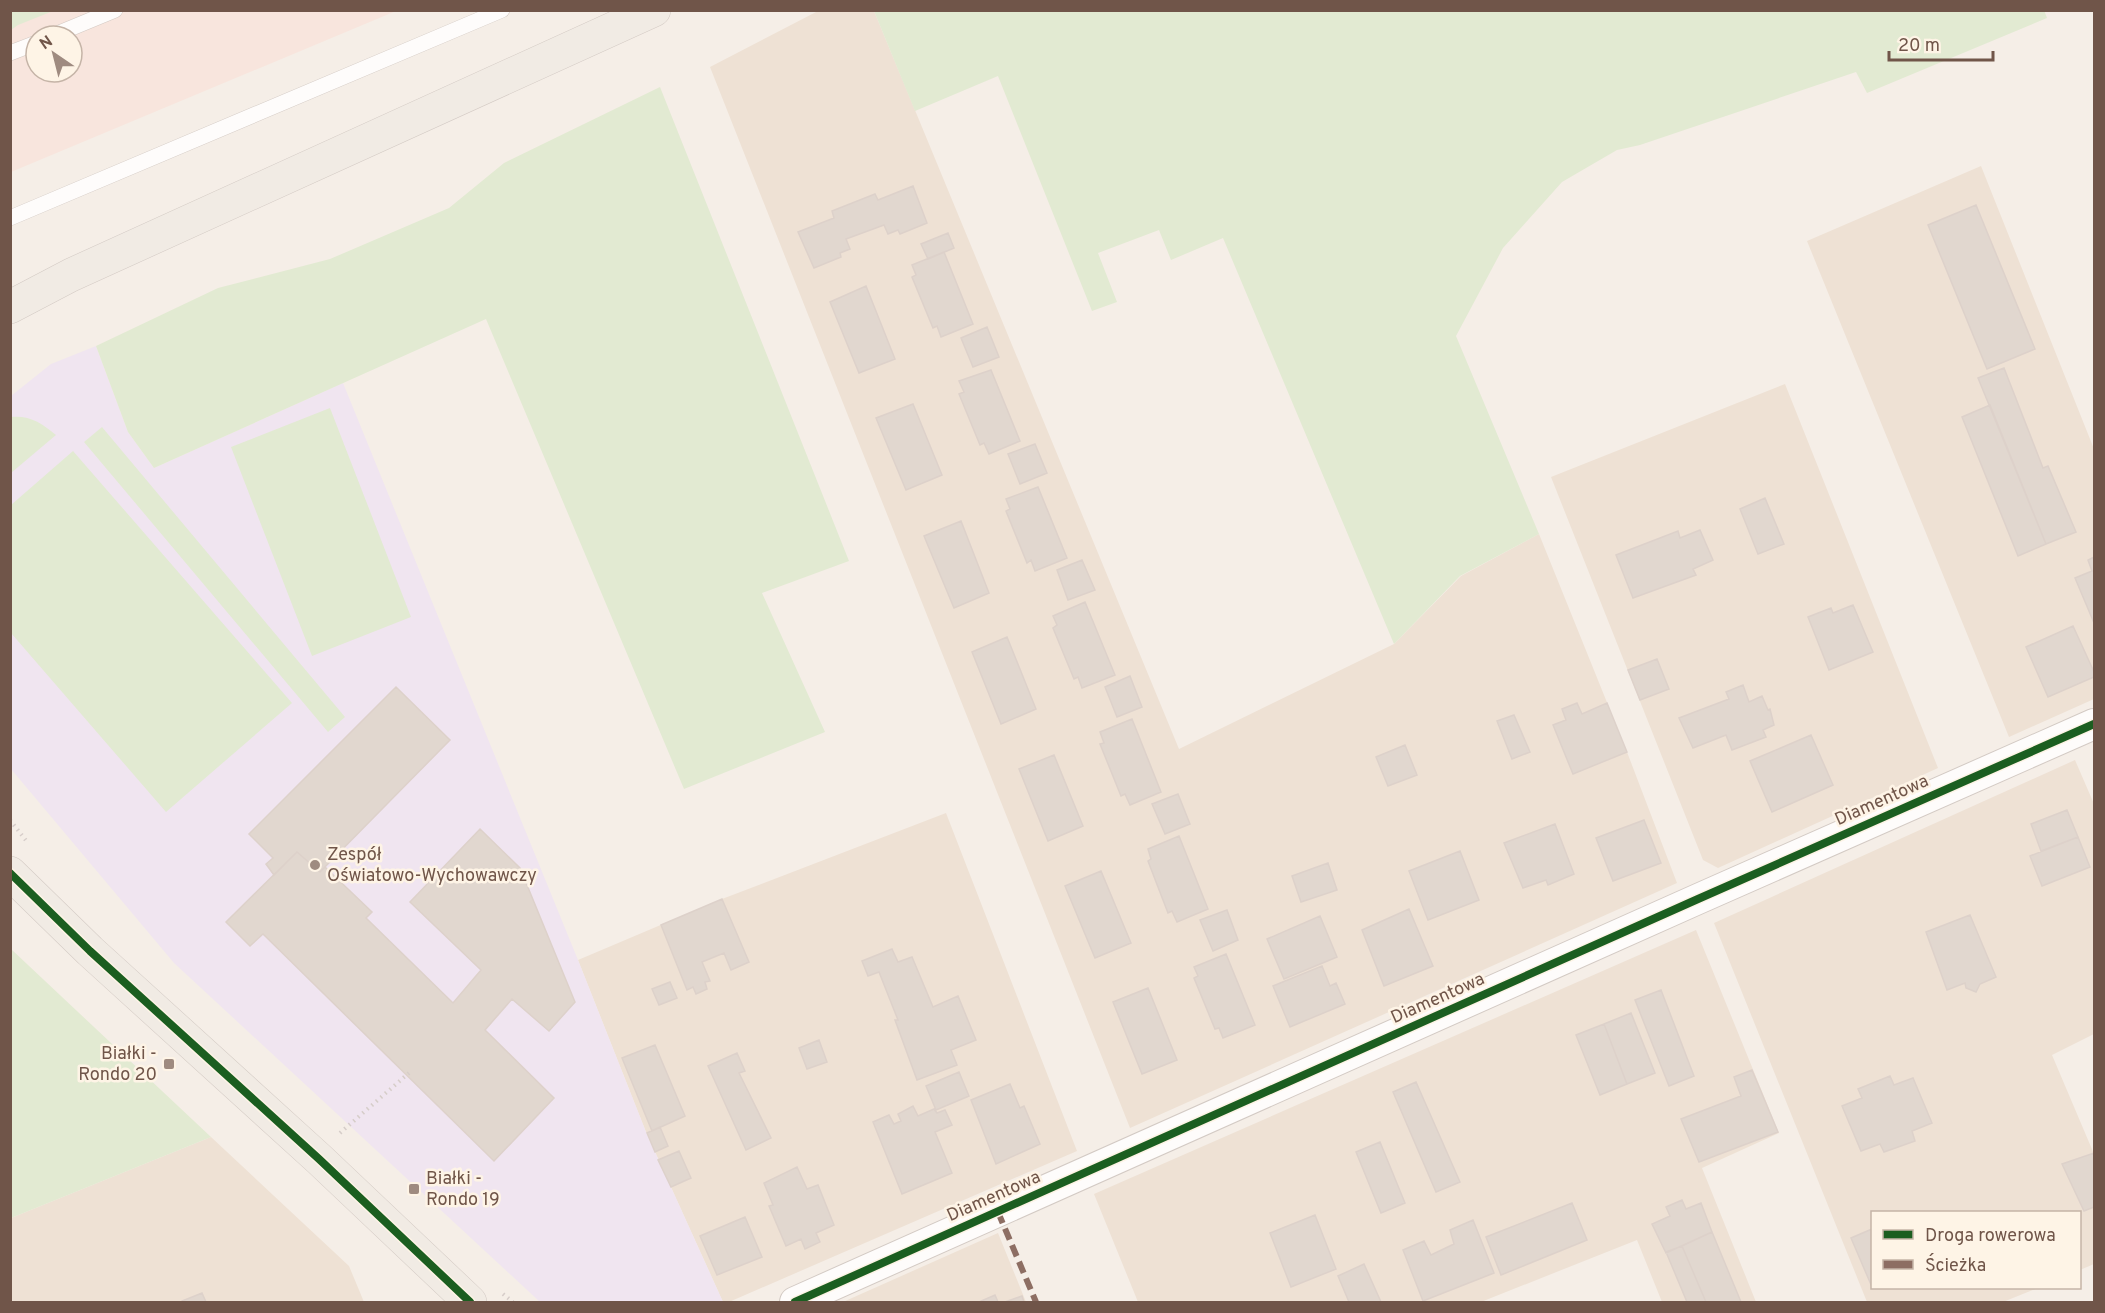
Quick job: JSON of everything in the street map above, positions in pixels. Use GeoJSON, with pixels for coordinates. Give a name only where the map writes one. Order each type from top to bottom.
{"type":"FeatureCollection","features":[{"type":"Feature","properties":{"kind":"main road"},"geometry":{"type":"LineString","coordinates":[[10,307],[72,275],[654,10]]}},
{"type":"Feature","properties":{"kind":"main road"},"geometry":{"type":"LineString","coordinates":[[10,298],[72,275]]}},
{"type":"Feature","properties":{"kind":"main road"},"geometry":{"type":"LineString","coordinates":[[10,873],[90,951],[319,1159],[470,1302]]}},
{"type":"Feature","properties":{"kind":"street","name":"Diamentowa"},"geometry":{"type":"LineString","coordinates":[[795,1302],[2094,724]]}},
{"type":"Feature","properties":{"kind":"lane"},"geometry":{"type":"LineString","coordinates":[[81,24],[115,10]]}},
{"type":"Feature","properties":{"kind":"lane"},"geometry":{"type":"LineString","coordinates":[[10,218],[502,10]]}},
{"type":"Feature","properties":{"kind":"lane"},"geometry":{"type":"LineString","coordinates":[[10,53],[24,47]]}},
{"type":"Feature","properties":{"kind":"path"},"geometry":{"type":"LineString","coordinates":[[334,1137],[410,1072]]}},
{"type":"Feature","properties":{"kind":"shaded area"},"geometry":{"type":"Polygon","coordinates":[[[11,11],[396,11],[11,172],[11,11]]]}},
{"type":"Feature","properties":{"kind":"shaded area"},"geometry":{"type":"Polygon","coordinates":[[[818,11],[874,11],[1179,749],[1394,644],[1461,576],[1539,534],[1677,883],[1130,1128],[710,67],[818,11]]]}},
{"type":"Feature","properties":{"kind":"shaded area"},"geometry":{"type":"Polygon","coordinates":[[[1981,166],[2094,449],[2094,699],[2009,737],[1807,241],[1981,166]]]}},
{"type":"Feature","properties":{"kind":"shaded area","name":"Zespół Oświatowo-Wychowawczy"},"geometry":{"type":"Polygon","coordinates":[[[96,346],[128,432],[154,468],[343,383],[646,1132],[723,1302],[540,1302],[174,963],[11,769],[11,396],[51,364],[96,346]]]}},
{"type":"Feature","properties":{"kind":"shaded area"},"geometry":{"type":"Polygon","coordinates":[[[1785,384],[1938,768],[1718,868],[1703,860],[1551,477],[1785,384]]]}},
{"type":"Feature","properties":{"kind":"shaded area"},"geometry":{"type":"Polygon","coordinates":[[[2075,760],[2094,804],[2094,1034],[2052,1055],[2094,1154],[2094,1264],[2081,1270],[2081,1211],[1871,1211],[1871,1289],[2036,1289],[2003,1302],[1867,1302],[1714,923],[2075,760]]]}},
{"type":"Feature","properties":{"kind":"shaded area"},"geometry":{"type":"Polygon","coordinates":[[[946,813],[1077,1151],[729,1302],[723,1302],[646,1132],[578,960],[722,899],[946,813]]]}},
{"type":"Feature","properties":{"kind":"shaded area"},"geometry":{"type":"Polygon","coordinates":[[[1696,930],[1779,1133],[1702,1168],[1756,1302],[1662,1302],[1637,1240],[1481,1302],[1138,1302],[1094,1194],[1696,930]]]}},
{"type":"Feature","properties":{"kind":"shaded area"},"geometry":{"type":"Polygon","coordinates":[[[211,1137],[349,1266],[364,1302],[11,1302],[11,1218],[211,1137]]]}},
{"type":"Feature","properties":{"kind":"shaded area"},"geometry":{"type":"Polygon","coordinates":[[[998,1233],[1026,1302],[843,1302],[998,1233]]]}},
{"type":"Feature","properties":{"kind":"green space"},"geometry":{"type":"Polygon","coordinates":[[[11,10],[53,10],[53,11],[11,30],[11,10]]]}},
{"type":"Feature","properties":{"kind":"green space"},"geometry":{"type":"Polygon","coordinates":[[[2044,10],[2047,18],[1867,93],[1856,72],[1640,145],[1617,150],[1562,182],[1503,248],[1456,336],[1539,534],[1460,576],[1394,644],[1223,238],[1171,260],[1159,230],[1098,253],[1117,302],[1092,311],[998,76],[915,111],[874,11],[2044,10]]]}},
{"type":"Feature","properties":{"kind":"green space"},"geometry":{"type":"Polygon","coordinates":[[[660,87],[849,561],[762,593],[825,732],[684,789],[486,319],[154,468],[128,432],[96,346],[218,288],[330,259],[449,208],[504,163],[660,87]]]}},
{"type":"Feature","properties":{"kind":"green space"},"geometry":{"type":"Polygon","coordinates":[[[330,408],[411,617],[312,656],[231,447],[330,408]]]}},
{"type":"Feature","properties":{"kind":"green space"},"geometry":{"type":"Polygon","coordinates":[[[11,417],[24,417],[35,421],[56,435],[11,473],[11,417]]]}},
{"type":"Feature","properties":{"kind":"green space"},"geometry":{"type":"Polygon","coordinates":[[[102,427],[345,717],[328,732],[84,442],[102,427]]]}},
{"type":"Feature","properties":{"kind":"green space"},"geometry":{"type":"Polygon","coordinates":[[[73,451],[292,703],[166,812],[11,633],[11,505],[73,451]]]}},
{"type":"Feature","properties":{"kind":"green space"},"geometry":{"type":"Polygon","coordinates":[[[11,949],[211,1137],[11,1218],[11,949]]]}},
{"type":"Feature","properties":{"kind":"building"},"geometry":{"type":"Polygon","coordinates":[[[913,186],[927,223],[900,234],[898,230],[888,234],[884,225],[846,239],[850,249],[840,253],[841,257],[814,268],[798,232],[834,218],[832,211],[875,194],[878,200],[913,186]]]}},
{"type":"Feature","properties":{"kind":"building"},"geometry":{"type":"Polygon","coordinates":[[[1976,205],[2035,349],[1987,369],[1928,225],[1976,205]]]}},
{"type":"Feature","properties":{"kind":"building"},"geometry":{"type":"Polygon","coordinates":[[[948,233],[954,248],[928,259],[921,244],[948,233]]]}},
{"type":"Feature","properties":{"kind":"building"},"geometry":{"type":"Polygon","coordinates":[[[944,252],[973,324],[941,337],[937,326],[933,328],[912,277],[916,275],[912,265],[944,252]]]}},
{"type":"Feature","properties":{"kind":"building"},"geometry":{"type":"Polygon","coordinates":[[[866,286],[895,359],[859,373],[830,302],[866,286]]]}},
{"type":"Feature","properties":{"kind":"building"},"geometry":{"type":"Polygon","coordinates":[[[987,327],[999,357],[973,367],[961,338],[987,327]]]}},
{"type":"Feature","properties":{"kind":"building"},"geometry":{"type":"Polygon","coordinates":[[[2004,368],[2043,468],[2048,466],[2076,532],[2046,544],[1978,378],[2004,368]]]}},
{"type":"Feature","properties":{"kind":"building"},"geometry":{"type":"Polygon","coordinates":[[[991,370],[1020,441],[989,454],[984,443],[980,445],[959,394],[964,392],[959,381],[991,370]]]}},
{"type":"Feature","properties":{"kind":"building"},"geometry":{"type":"Polygon","coordinates":[[[913,404],[942,475],[906,490],[876,418],[913,404]]]}},
{"type":"Feature","properties":{"kind":"building"},"geometry":{"type":"Polygon","coordinates":[[[1990,405],[2046,544],[2018,556],[1962,417],[1990,405]]]}},
{"type":"Feature","properties":{"kind":"building"},"geometry":{"type":"Polygon","coordinates":[[[1035,444],[1047,473],[1020,484],[1008,454],[1035,444]]]}},
{"type":"Feature","properties":{"kind":"building"},"geometry":{"type":"Polygon","coordinates":[[[1038,487],[1067,558],[1035,571],[1031,560],[1027,563],[1006,511],[1010,509],[1006,499],[1038,487]]]}},
{"type":"Feature","properties":{"kind":"building"},"geometry":{"type":"Polygon","coordinates":[[[1765,498],[1784,544],[1758,554],[1740,509],[1765,498]]]}},
{"type":"Feature","properties":{"kind":"building"},"geometry":{"type":"Polygon","coordinates":[[[961,521],[989,593],[954,608],[924,536],[961,521]]]}},
{"type":"Feature","properties":{"kind":"building"},"geometry":{"type":"Polygon","coordinates":[[[1700,530],[1713,560],[1693,569],[1696,575],[1633,598],[1616,555],[1678,531],[1680,538],[1700,530]]]}},
{"type":"Feature","properties":{"kind":"building"},"geometry":{"type":"Polygon","coordinates":[[[2094,557],[2094,623],[2075,578],[2092,571],[2088,560],[2094,557]]]}},
{"type":"Feature","properties":{"kind":"building"},"geometry":{"type":"Polygon","coordinates":[[[1082,560],[1095,590],[1068,600],[1057,570],[1082,560]]]}},
{"type":"Feature","properties":{"kind":"building"},"geometry":{"type":"Polygon","coordinates":[[[1085,602],[1115,675],[1082,688],[1078,677],[1074,679],[1053,628],[1057,625],[1053,616],[1085,602]]]}},
{"type":"Feature","properties":{"kind":"building"},"geometry":{"type":"Polygon","coordinates":[[[1853,605],[1873,652],[1829,670],[1808,617],[1831,608],[1833,613],[1853,605]]]}},
{"type":"Feature","properties":{"kind":"building"},"geometry":{"type":"Polygon","coordinates":[[[2073,626],[2094,672],[2094,677],[2048,697],[2026,647],[2073,626]]]}},
{"type":"Feature","properties":{"kind":"building"},"geometry":{"type":"Polygon","coordinates":[[[1007,637],[1036,709],[1001,724],[972,652],[1007,637]]]}},
{"type":"Feature","properties":{"kind":"building"},"geometry":{"type":"Polygon","coordinates":[[[1657,659],[1669,689],[1640,700],[1628,670],[1657,659]]]}},
{"type":"Feature","properties":{"kind":"building"},"geometry":{"type":"Polygon","coordinates":[[[1130,676],[1142,707],[1117,717],[1105,687],[1130,676]]]}},
{"type":"Feature","properties":{"kind":"building"},"geometry":{"type":"Polygon","coordinates":[[[1743,685],[1749,702],[1762,696],[1768,710],[1770,709],[1774,725],[1763,730],[1766,737],[1732,750],[1726,735],[1693,748],[1679,718],[1729,699],[1726,692],[1743,685]]]}},
{"type":"Feature","properties":{"kind":"building"},"geometry":{"type":"Polygon","coordinates":[[[396,687],[450,740],[320,872],[297,852],[274,875],[266,864],[273,858],[249,834],[396,687]]]}},
{"type":"Feature","properties":{"kind":"building"},"geometry":{"type":"Polygon","coordinates":[[[1577,703],[1582,714],[1607,703],[1627,752],[1573,774],[1553,725],[1566,720],[1562,709],[1577,703]]]}},
{"type":"Feature","properties":{"kind":"building"},"geometry":{"type":"Polygon","coordinates":[[[1514,715],[1530,752],[1512,759],[1497,721],[1514,715]]]}},
{"type":"Feature","properties":{"kind":"building"},"geometry":{"type":"Polygon","coordinates":[[[1132,719],[1161,792],[1130,805],[1125,794],[1121,796],[1100,744],[1104,743],[1100,732],[1132,719]]]}},
{"type":"Feature","properties":{"kind":"building"},"geometry":{"type":"Polygon","coordinates":[[[1811,735],[1833,785],[1772,812],[1750,761],[1811,735]]]}},
{"type":"Feature","properties":{"kind":"building"},"geometry":{"type":"Polygon","coordinates":[[[1405,745],[1417,775],[1388,786],[1376,757],[1405,745]]]}},
{"type":"Feature","properties":{"kind":"building"},"geometry":{"type":"Polygon","coordinates":[[[1054,755],[1083,826],[1048,841],[1019,769],[1054,755]]]}},
{"type":"Feature","properties":{"kind":"building"},"geometry":{"type":"Polygon","coordinates":[[[1178,794],[1190,824],[1165,834],[1152,804],[1178,794]]]}},
{"type":"Feature","properties":{"kind":"building"},"geometry":{"type":"Polygon","coordinates":[[[2067,810],[2078,837],[2041,851],[2031,824],[2067,810]]]}},
{"type":"Feature","properties":{"kind":"building"},"geometry":{"type":"Polygon","coordinates":[[[1644,820],[1661,863],[1613,881],[1596,838],[1644,820]]]}},
{"type":"Feature","properties":{"kind":"building"},"geometry":{"type":"Polygon","coordinates":[[[1555,824],[1574,874],[1548,885],[1546,880],[1523,888],[1504,843],[1555,824]]]}},
{"type":"Feature","properties":{"kind":"building"},"geometry":{"type":"Polygon","coordinates":[[[480,829],[520,868],[575,1002],[549,1031],[512,999],[485,1030],[554,1098],[494,1161],[263,934],[250,946],[226,922],[297,852],[320,872],[325,867],[372,912],[366,918],[453,1003],[481,970],[410,902],[480,829]]]}},
{"type":"Feature","properties":{"kind":"building"},"geometry":{"type":"Polygon","coordinates":[[[1179,836],[1208,909],[1177,922],[1172,911],[1168,913],[1148,861],[1151,859],[1148,849],[1179,836]]]}},
{"type":"Feature","properties":{"kind":"building"},"geometry":{"type":"Polygon","coordinates":[[[2078,837],[2090,867],[2042,886],[2030,856],[2078,837]]]}},
{"type":"Feature","properties":{"kind":"building"},"geometry":{"type":"Polygon","coordinates":[[[1460,851],[1479,900],[1428,920],[1409,871],[1460,851]]]}},
{"type":"Feature","properties":{"kind":"building"},"geometry":{"type":"Polygon","coordinates":[[[1328,863],[1337,890],[1301,902],[1292,876],[1328,863]]]}},
{"type":"Feature","properties":{"kind":"building"},"geometry":{"type":"Polygon","coordinates":[[[1101,871],[1131,943],[1095,958],[1065,886],[1101,871]]]}},
{"type":"Feature","properties":{"kind":"building"},"geometry":{"type":"Polygon","coordinates":[[[722,899],[749,962],[731,970],[724,953],[702,962],[710,981],[705,982],[707,989],[696,994],[693,987],[687,990],[661,925],[722,899]]]}},
{"type":"Feature","properties":{"kind":"building"},"geometry":{"type":"Polygon","coordinates":[[[1409,909],[1433,966],[1384,986],[1362,930],[1409,909]]]}},
{"type":"Feature","properties":{"kind":"building"},"geometry":{"type":"Polygon","coordinates":[[[1227,910],[1238,940],[1213,951],[1200,920],[1227,910]]]}},
{"type":"Feature","properties":{"kind":"building"},"geometry":{"type":"Polygon","coordinates":[[[1970,915],[1996,977],[1980,984],[1976,992],[1966,988],[1965,983],[1947,990],[1926,932],[1970,915]]]}},
{"type":"Feature","properties":{"kind":"building"},"geometry":{"type":"Polygon","coordinates":[[[1320,916],[1337,957],[1284,979],[1267,939],[1320,916]]]}},
{"type":"Feature","properties":{"kind":"building"},"geometry":{"type":"Polygon","coordinates":[[[892,949],[898,962],[912,957],[933,1007],[958,996],[976,1040],[951,1050],[957,1065],[917,1080],[895,1020],[898,1020],[879,972],[868,976],[862,961],[892,949]]]}},
{"type":"Feature","properties":{"kind":"building"},"geometry":{"type":"Polygon","coordinates":[[[1226,954],[1255,1025],[1223,1038],[1219,1028],[1215,1029],[1194,978],[1198,976],[1194,967],[1226,954]]]}},
{"type":"Feature","properties":{"kind":"building"},"geometry":{"type":"Polygon","coordinates":[[[1322,966],[1330,986],[1336,983],[1345,1004],[1290,1027],[1273,986],[1322,966]]]}},
{"type":"Feature","properties":{"kind":"building"},"geometry":{"type":"Polygon","coordinates":[[[670,982],[677,998],[659,1005],[652,989],[670,982]]]}},
{"type":"Feature","properties":{"kind":"building"},"geometry":{"type":"Polygon","coordinates":[[[1148,988],[1177,1060],[1142,1074],[1113,1002],[1148,988]]]}},
{"type":"Feature","properties":{"kind":"building"},"geometry":{"type":"Polygon","coordinates":[[[1661,990],[1694,1076],[1669,1086],[1635,1000],[1661,990]]]}},
{"type":"Feature","properties":{"kind":"building"},"geometry":{"type":"Polygon","coordinates":[[[1631,1013],[1655,1073],[1627,1084],[1604,1024],[1631,1013]]]}},
{"type":"Feature","properties":{"kind":"building"},"geometry":{"type":"Polygon","coordinates":[[[1604,1024],[1627,1084],[1600,1095],[1576,1035],[1604,1024]]]}},
{"type":"Feature","properties":{"kind":"building"},"geometry":{"type":"Polygon","coordinates":[[[819,1040],[827,1062],[807,1069],[799,1048],[819,1040]]]}},
{"type":"Feature","properties":{"kind":"building"},"geometry":{"type":"Polygon","coordinates":[[[655,1045],[685,1116],[652,1131],[622,1058],[655,1045]]]}},
{"type":"Feature","properties":{"kind":"building"},"geometry":{"type":"Polygon","coordinates":[[[737,1053],[745,1071],[739,1073],[771,1138],[746,1150],[708,1066],[737,1053]]]}},
{"type":"Feature","properties":{"kind":"building"},"geometry":{"type":"Polygon","coordinates":[[[1752,1070],[1778,1132],[1699,1162],[1681,1119],[1741,1096],[1734,1077],[1752,1070]]]}},
{"type":"Feature","properties":{"kind":"building"},"geometry":{"type":"Polygon","coordinates":[[[959,1072],[969,1096],[936,1110],[926,1086],[959,1072]]]}},
{"type":"Feature","properties":{"kind":"building"},"geometry":{"type":"Polygon","coordinates":[[[1890,1076],[1894,1085],[1913,1078],[1932,1123],[1912,1131],[1915,1141],[1884,1152],[1880,1144],[1861,1151],[1842,1106],[1862,1098],[1858,1089],[1890,1076]]]}},
{"type":"Feature","properties":{"kind":"building"},"geometry":{"type":"Polygon","coordinates":[[[1416,1082],[1460,1182],[1436,1192],[1393,1092],[1416,1082]]]}},
{"type":"Feature","properties":{"kind":"building"},"geometry":{"type":"Polygon","coordinates":[[[1010,1084],[1020,1108],[1024,1106],[1040,1144],[996,1164],[971,1100],[1010,1084]]]}},
{"type":"Feature","properties":{"kind":"building"},"geometry":{"type":"Polygon","coordinates":[[[913,1106],[918,1116],[934,1109],[937,1113],[945,1110],[952,1125],[935,1132],[952,1173],[902,1194],[873,1122],[889,1115],[894,1124],[901,1121],[898,1114],[913,1106]]]}},
{"type":"Feature","properties":{"kind":"building"},"geometry":{"type":"Polygon","coordinates":[[[660,1127],[668,1146],[655,1152],[647,1133],[660,1127]]]}},
{"type":"Feature","properties":{"kind":"building"},"geometry":{"type":"Polygon","coordinates":[[[1380,1142],[1405,1203],[1381,1213],[1356,1152],[1380,1142]]]}},
{"type":"Feature","properties":{"kind":"building"},"geometry":{"type":"Polygon","coordinates":[[[679,1151],[691,1178],[671,1187],[658,1160],[679,1151]]]}},
{"type":"Feature","properties":{"kind":"building"},"geometry":{"type":"Polygon","coordinates":[[[2094,1153],[2094,1207],[2084,1211],[2062,1164],[2094,1153]]]}},
{"type":"Feature","properties":{"kind":"building"},"geometry":{"type":"Polygon","coordinates":[[[797,1167],[807,1189],[818,1185],[834,1225],[816,1233],[820,1242],[805,1249],[801,1239],[786,1246],[769,1206],[773,1205],[764,1183],[797,1167]]]}},
{"type":"Feature","properties":{"kind":"building"},"geometry":{"type":"Polygon","coordinates":[[[1682,1200],[1686,1209],[1701,1203],[1712,1232],[1666,1253],[1652,1224],[1670,1216],[1666,1207],[1682,1200]]]}},
{"type":"Feature","properties":{"kind":"building"},"geometry":{"type":"Polygon","coordinates":[[[1572,1203],[1587,1240],[1501,1275],[1486,1237],[1572,1203]]]}},
{"type":"Feature","properties":{"kind":"building"},"geometry":{"type":"Polygon","coordinates":[[[1315,1215],[1336,1269],[1291,1287],[1270,1233],[1315,1215]]]}},
{"type":"Feature","properties":{"kind":"building"},"geometry":{"type":"Polygon","coordinates":[[[745,1217],[762,1257],[717,1275],[700,1236],[745,1217]]]}},
{"type":"Feature","properties":{"kind":"building"},"geometry":{"type":"Polygon","coordinates":[[[1473,1220],[1494,1273],[1423,1301],[1403,1250],[1424,1241],[1431,1255],[1454,1244],[1450,1230],[1473,1220]]]}},
{"type":"Feature","properties":{"kind":"building"},"geometry":{"type":"Polygon","coordinates":[[[1871,1229],[1871,1285],[1851,1238],[1871,1229]]]}},
{"type":"Feature","properties":{"kind":"building"},"geometry":{"type":"Polygon","coordinates":[[[1712,1232],[1741,1302],[1706,1302],[1682,1246],[1712,1232]]]}},
{"type":"Feature","properties":{"kind":"building"},"geometry":{"type":"Polygon","coordinates":[[[1682,1246],[1706,1302],[1687,1302],[1666,1252],[1682,1246]]]}},
{"type":"Feature","properties":{"kind":"building"},"geometry":{"type":"Polygon","coordinates":[[[1364,1264],[1381,1302],[1349,1302],[1338,1276],[1364,1264]]]}},
{"type":"Feature","properties":{"kind":"building"},"geometry":{"type":"Polygon","coordinates":[[[202,1293],[206,1302],[182,1302],[182,1301],[202,1293]]]}},
{"type":"Feature","properties":{"kind":"building"},"geometry":{"type":"Polygon","coordinates":[[[995,1295],[998,1302],[979,1302],[995,1295]]]}},
{"type":"Feature","properties":{"kind":"building"},"geometry":{"type":"Polygon","coordinates":[[[1022,1296],[1024,1302],[1005,1302],[1022,1296]]]}},
{"type":"Feature","properties":{"kind":"marked path"},"geometry":{"type":"LineString","coordinates":[[998,1212],[1036,1302]]}},
{"type":"Feature","properties":{"kind":"cycle path"},"geometry":{"type":"LineString","coordinates":[[795,1302],[2094,724]]}},
{"type":"Feature","properties":{"kind":"cycle path"},"geometry":{"type":"LineString","coordinates":[[10,873],[90,951],[319,1159],[470,1302]]}},
{"type":"Feature","properties":{"kind":"place","name":"Zespół Oświatowo-Wychowawczy"},"geometry":{"type":"Point","coordinates":[315,865]}},
{"type":"Feature","properties":{"kind":"place","name":"Białki - Rondo 20"},"geometry":{"type":"Point","coordinates":[169,1064]}},
{"type":"Feature","properties":{"kind":"place","name":"Białki - Rondo 19"},"geometry":{"type":"Point","coordinates":[414,1189]}}]}
